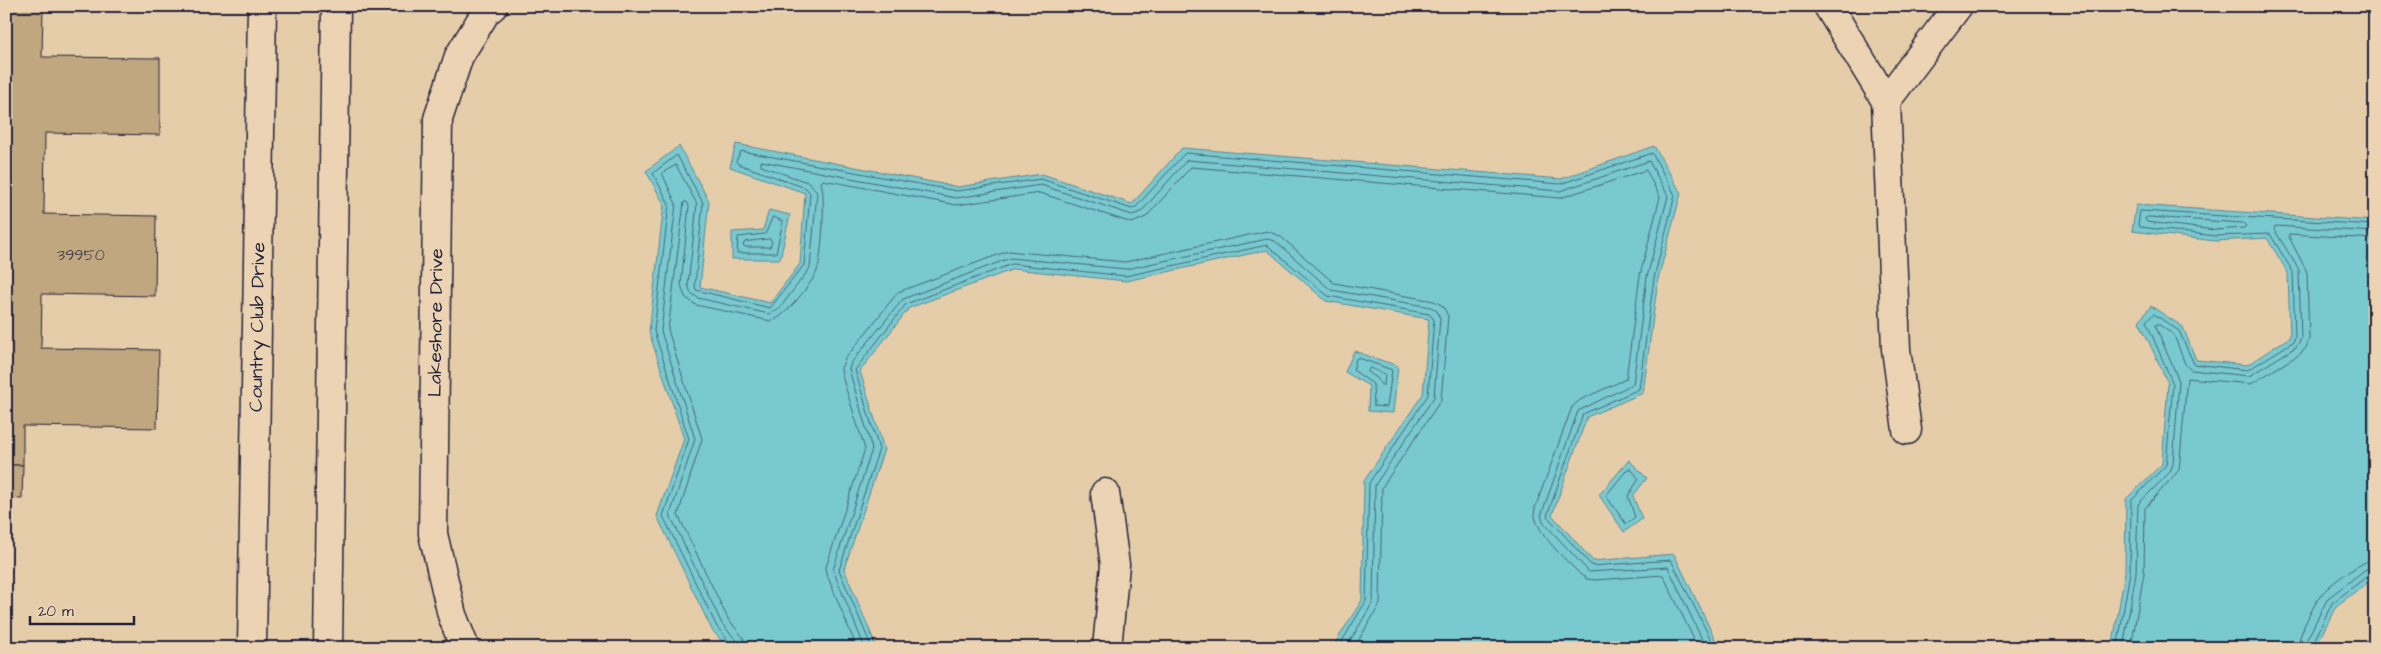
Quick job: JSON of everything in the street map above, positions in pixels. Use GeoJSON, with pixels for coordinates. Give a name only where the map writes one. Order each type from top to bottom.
{"type":"FeatureCollection","features":[{"type":"Feature","properties":{"kind":"street","name":"Country Club Drive"},"geometry":{"type":"LineString","coordinates":[[252,648],[262,6]]}},
{"type":"Feature","properties":{"kind":"street"},"geometry":{"type":"LineString","coordinates":[[328,648],[336,6]]}},
{"type":"Feature","properties":{"kind":"street","name":"Lakeshore Drive"},"geometry":{"type":"LineString","coordinates":[[465,648],[452,615],[432,534],[438,119],[459,56],[486,12],[493,6]]}},
{"type":"Feature","properties":{"kind":"street"},"geometry":{"type":"LineString","coordinates":[[1828,6],[1886,101],[1896,349],[1907,430]]}},
{"type":"Feature","properties":{"kind":"street"},"geometry":{"type":"LineString","coordinates":[[1886,101],[1958,6]]}},
{"type":"Feature","properties":{"kind":"street"},"geometry":{"type":"LineString","coordinates":[[1105,493],[1115,565],[1107,648]]}},
{"type":"Feature","properties":{"kind":"water"},"geometry":{"type":"Polygon","coordinates":[[[736,144],[958,187],[1042,174],[1132,204],[1182,148],[1561,179],[1654,146],[1681,193],[1658,279],[1643,393],[1587,417],[1552,515],[1593,561],[1674,554],[1717,643],[1751,648],[1332,648],[1362,600],[1364,481],[1423,394],[1429,319],[1326,301],[1267,250],[1126,281],[1014,269],[909,308],[860,371],[884,449],[844,569],[877,648],[728,648],[712,630],[657,516],[684,439],[649,332],[664,204],[646,171],[679,146],[709,201],[700,287],[770,303],[800,264],[805,193],[730,167],[736,144]]]}},
{"type":"Feature","properties":{"kind":"water"},"geometry":{"type":"Polygon","coordinates":[[[2136,205],[2375,221],[2375,577],[2336,606],[2315,648],[2103,648],[2113,642],[2125,572],[2126,499],[2162,464],[2168,383],[2139,321],[2151,306],[2183,327],[2196,360],[2247,365],[2290,337],[2288,273],[2267,238],[2215,241],[2132,231],[2136,205]]]}},
{"type":"Feature","properties":{"kind":"water"},"geometry":{"type":"Polygon","coordinates":[[[769,210],[790,215],[780,259],[732,259],[732,232],[763,230],[769,210]]]}},
{"type":"Feature","properties":{"kind":"water"},"geometry":{"type":"Polygon","coordinates":[[[1354,351],[1398,366],[1393,413],[1368,411],[1369,386],[1345,372],[1354,351]]]}},
{"type":"Feature","properties":{"kind":"water"},"geometry":{"type":"Polygon","coordinates":[[[1629,460],[1647,478],[1633,496],[1642,519],[1624,532],[1599,495],[1629,460]]]}},
{"type":"Feature","properties":{"kind":"building"},"geometry":{"type":"Polygon","coordinates":[[[6,6],[43,6],[42,57],[160,58],[160,135],[45,133],[44,214],[156,216],[155,296],[42,294],[41,348],[159,350],[157,428],[23,426],[23,465],[6,465],[6,6]]]}},
{"type":"Feature","properties":{"kind":"building"},"geometry":{"type":"Polygon","coordinates":[[[6,465],[23,465],[22,499],[6,498],[6,465]]]}}]}
